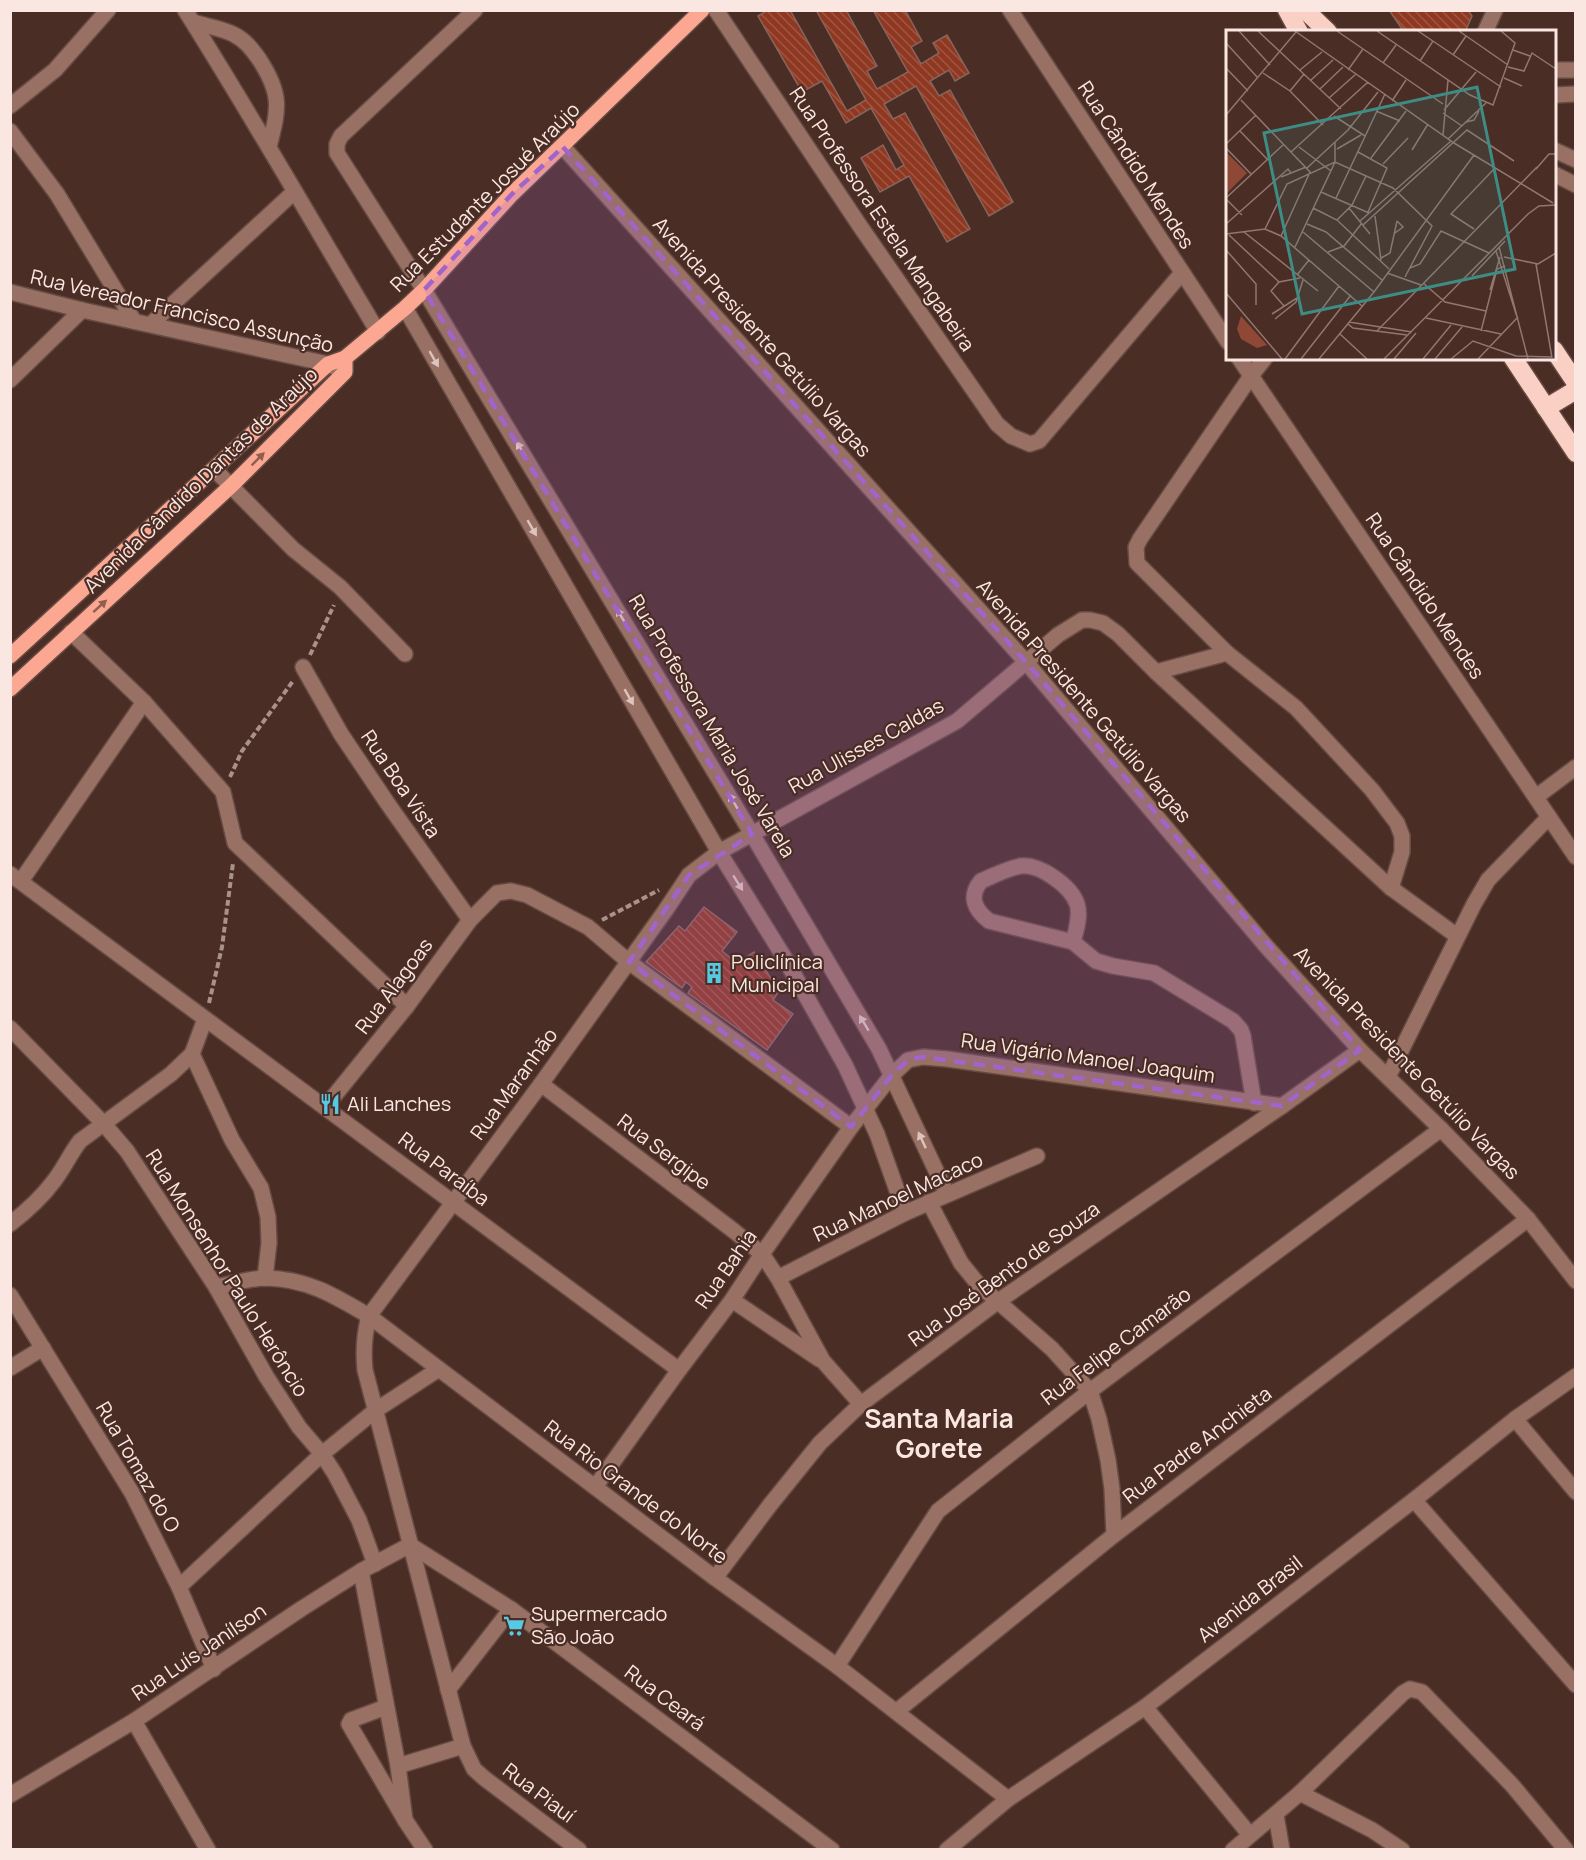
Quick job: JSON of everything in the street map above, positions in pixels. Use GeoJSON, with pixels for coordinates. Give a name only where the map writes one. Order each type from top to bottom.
{"type":"FeatureCollection","features":[{"type":"Feature","properties":{"kind":"highway"},"geometry":{"type":"LineString","coordinates":[[1287,10],[1298,30]]}},
{"type":"Feature","properties":{"kind":"highway"},"geometry":{"type":"LineString","coordinates":[[1305,10],[1326,30]]}},
{"type":"Feature","properties":{"kind":"highway"},"geometry":{"type":"LineString","coordinates":[[1556,353],[1575,382]]}},
{"type":"Feature","properties":{"kind":"highway"},"geometry":{"type":"LineString","coordinates":[[1514,360],[1575,453]]}},
{"type":"Feature","properties":{"kind":"highway"},"geometry":{"type":"LineString","coordinates":[[1546,408],[1575,390]]}},
{"type":"Feature","properties":{"kind":"main road","name":"Rua Estudante Josué Araújo"},"geometry":{"type":"LineString","coordinates":[[345,365],[424,290],[512,194],[702,10]]}},
{"type":"Feature","properties":{"kind":"main road","name":"Avenida Cândido Dantas de Araújo"},"geometry":{"type":"LineString","coordinates":[[10,656],[328,364]]}},
{"type":"Feature","properties":{"kind":"main road","name":"Avenida Cândido Dantas de Araújo"},"geometry":{"type":"LineString","coordinates":[[10,689],[232,485],[299,418],[345,365]]}},
{"type":"Feature","properties":{"kind":"main road"},"geometry":{"type":"LineString","coordinates":[[285,404],[299,418]]}},
{"type":"Feature","properties":{"kind":"main road"},"geometry":{"type":"LineString","coordinates":[[136,539],[153,558]]}},
{"type":"Feature","properties":{"kind":"main road"},"geometry":{"type":"LineString","coordinates":[[23,645],[39,663]]}},
{"type":"Feature","properties":{"kind":"street"},"geometry":{"type":"LineString","coordinates":[[10,106],[55,70],[108,10]]}},
{"type":"Feature","properties":{"kind":"street","name":"Rua Professora Maria José Varela"},"geometry":{"type":"LineString","coordinates":[[475,10],[340,136],[337,153],[424,290],[752,834],[892,1075],[947,1194]]}},
{"type":"Feature","properties":{"kind":"street","name":"Rua Professora Estela Mangabeira"},"geometry":{"type":"LineString","coordinates":[[716,10],[860,226],[997,424],[1011,436],[1030,444],[1039,441],[1181,274]]}},
{"type":"Feature","properties":{"kind":"street","name":"Rua Cândido Mendes"},"geometry":{"type":"LineString","coordinates":[[1010,10],[1226,341]]}},
{"type":"Feature","properties":{"kind":"street"},"geometry":{"type":"LineString","coordinates":[[1486,30],[1495,10]]}},
{"type":"Feature","properties":{"kind":"street"},"geometry":{"type":"LineString","coordinates":[[189,16],[378,332]]}},
{"type":"Feature","properties":{"kind":"street"},"geometry":{"type":"LineString","coordinates":[[189,16],[231,33],[248,43],[271,77],[278,99],[269,147]]}},
{"type":"Feature","properties":{"kind":"street"},"geometry":{"type":"LineString","coordinates":[[1556,70],[1575,70]]}},
{"type":"Feature","properties":{"kind":"street"},"geometry":{"type":"LineString","coordinates":[[1556,95],[1575,94]]}},
{"type":"Feature","properties":{"kind":"street"},"geometry":{"type":"LineString","coordinates":[[10,131],[57,194],[134,321]]}},
{"type":"Feature","properties":{"kind":"street","name":"Avenida Presidente Getúlio Vargas"},"geometry":{"type":"LineString","coordinates":[[562,147],[1026,662],[1266,946],[1360,1050],[1528,1219],[1575,1281]]}},
{"type":"Feature","properties":{"kind":"street"},"geometry":{"type":"LineString","coordinates":[[1556,151],[1575,160]]}},
{"type":"Feature","properties":{"kind":"street"},"geometry":{"type":"LineString","coordinates":[[1556,175],[1575,185]]}},
{"type":"Feature","properties":{"kind":"street"},"geometry":{"type":"LineString","coordinates":[[151,324],[294,192]]}},
{"type":"Feature","properties":{"kind":"street","name":"Rua Vereador Francisco Assunção"},"geometry":{"type":"LineString","coordinates":[[10,292],[328,364],[345,365]]}},
{"type":"Feature","properties":{"kind":"street"},"geometry":{"type":"LineString","coordinates":[[405,309],[845,1065],[866,1108],[905,1213]]}},
{"type":"Feature","properties":{"kind":"street"},"geometry":{"type":"LineString","coordinates":[[10,380],[82,310]]}},
{"type":"Feature","properties":{"kind":"street","name":"Rua Cândido Mendes"},"geometry":{"type":"LineString","coordinates":[[1240,360],[1575,857]]}},
{"type":"Feature","properties":{"kind":"street"},"geometry":{"type":"LineString","coordinates":[[1263,360],[1140,539],[1136,548],[1137,562],[1227,653],[1296,708],[1372,790],[1397,823],[1402,836],[1402,852],[1391,888]]}},
{"type":"Feature","properties":{"kind":"street"},"geometry":{"type":"LineString","coordinates":[[214,469],[293,549],[340,587],[405,654]]}},
{"type":"Feature","properties":{"kind":"street","name":"Rua Ulisses Caldas"},"geometry":{"type":"LineString","coordinates":[[689,875],[719,852],[957,721],[1058,634],[1082,620],[1103,623],[1118,634],[1156,672]]}},
{"type":"Feature","properties":{"kind":"street"},"geometry":{"type":"LineString","coordinates":[[71,632],[144,702],[223,792],[235,843],[407,1006]]}},
{"type":"Feature","properties":{"kind":"street"},"geometry":{"type":"LineString","coordinates":[[1156,672],[1227,653]]}},
{"type":"Feature","properties":{"kind":"street","name":"Rua Boa Vista"},"geometry":{"type":"LineString","coordinates":[[303,667],[341,734],[470,920]]}},
{"type":"Feature","properties":{"kind":"street"},"geometry":{"type":"LineString","coordinates":[[1156,672],[1391,888],[1457,936]]}},
{"type":"Feature","properties":{"kind":"street"},"geometry":{"type":"LineString","coordinates":[[16,878],[144,702]]}},
{"type":"Feature","properties":{"kind":"street"},"geometry":{"type":"LineString","coordinates":[[1536,797],[1575,767]]}},
{"type":"Feature","properties":{"kind":"street"},"geometry":{"type":"LineString","coordinates":[[1388,1077],[1457,936],[1488,880],[1549,817]]}},
{"type":"Feature","properties":{"kind":"street"},"geometry":{"type":"LineString","coordinates":[[1073,942],[1078,915],[1077,904],[1070,892],[1046,871],[1034,866],[1019,866],[981,881],[978,885],[974,903],[978,912],[989,921],[1073,942],[1096,961],[1154,973],[1233,1021],[1243,1036],[1254,1103]]}},
{"type":"Feature","properties":{"kind":"street","name":"Rua Maranhão"},"geometry":{"type":"LineString","coordinates":[[369,1317],[541,1084],[689,875]]}},
{"type":"Feature","properties":{"kind":"street","name":"Rua Paraíba"},"geometry":{"type":"LineString","coordinates":[[16,878],[679,1370]]}},
{"type":"Feature","properties":{"kind":"street","name":"Rua Alagoas"},"geometry":{"type":"LineString","coordinates":[[326,1106],[407,1006],[470,920],[497,893],[511,891],[527,895],[588,927]]}},
{"type":"Feature","properties":{"kind":"street"},"geometry":{"type":"LineString","coordinates":[[588,927],[629,962],[851,1127]]}},
{"type":"Feature","properties":{"kind":"street"},"geometry":{"type":"LineString","coordinates":[[10,1224],[55,1180],[70,1153],[80,1142],[171,1074],[192,1054],[206,1018]]}},
{"type":"Feature","properties":{"kind":"street","name":"Rua Monsenhor Paulo Herôncio"},"geometry":{"type":"LineString","coordinates":[[10,1028],[103,1123],[127,1151],[216,1287],[271,1385],[335,1474],[359,1520],[405,1820]]}},
{"type":"Feature","properties":{"kind":"street","name":"Rua José Bento de Souza"},"geometry":{"type":"LineString","coordinates":[[715,1578],[820,1443],[861,1404],[997,1302],[1360,1050]]}},
{"type":"Feature","properties":{"kind":"street"},"geometry":{"type":"LineString","coordinates":[[192,1054],[232,1140],[261,1188],[268,1217],[269,1243],[265,1278]]}},
{"type":"Feature","properties":{"kind":"street","name":"Rua Vigário Manoel Joaquim"},"geometry":{"type":"LineString","coordinates":[[892,1075],[908,1060],[923,1057],[1282,1106]]}},
{"type":"Feature","properties":{"kind":"street","name":"Rua Bahia"},"geometry":{"type":"LineString","coordinates":[[596,1487],[732,1300],[851,1127],[892,1075]]}},
{"type":"Feature","properties":{"kind":"street","name":"Rua Sergipe"},"geometry":{"type":"LineString","coordinates":[[541,1084],[762,1254],[778,1278],[823,1361]]}},
{"type":"Feature","properties":{"kind":"street","name":"Rua Felipe Camarão"},"geometry":{"type":"LineString","coordinates":[[837,1666],[938,1511],[1090,1390],[1441,1129]]}},
{"type":"Feature","properties":{"kind":"street","name":"Rua Manoel Macaco"},"geometry":{"type":"LineString","coordinates":[[778,1278],[928,1202],[1037,1156]]}},
{"type":"Feature","properties":{"kind":"street"},"geometry":{"type":"LineString","coordinates":[[928,1202],[960,1263],[978,1284],[1052,1349],[1090,1390],[1108,1460],[1114,1535]]}},
{"type":"Feature","properties":{"kind":"street","name":"Rua Padre Anchieta"},"geometry":{"type":"LineString","coordinates":[[897,1711],[1114,1535],[1528,1219]]}},
{"type":"Feature","properties":{"kind":"street","name":"Rua Rio Grande do Norte"},"geometry":{"type":"LineString","coordinates":[[216,1287],[265,1278],[302,1282],[329,1292],[369,1317],[715,1578],[897,1711],[1008,1799]]}},
{"type":"Feature","properties":{"kind":"street","name":"Rua Tomaz do O"},"geometry":{"type":"LineString","coordinates":[[10,1295],[132,1493],[179,1587],[214,1669]]}},
{"type":"Feature","properties":{"kind":"street"},"geometry":{"type":"LineString","coordinates":[[732,1300],[823,1361],[861,1404]]}},
{"type":"Feature","properties":{"kind":"street"},"geometry":{"type":"LineString","coordinates":[[369,1317],[364,1334],[363,1355],[463,1746],[398,1766]]}},
{"type":"Feature","properties":{"kind":"street"},"geometry":{"type":"LineString","coordinates":[[10,1368],[43,1348]]}},
{"type":"Feature","properties":{"kind":"street"},"geometry":{"type":"LineString","coordinates":[[179,1587],[322,1454],[376,1410],[439,1369]]}},
{"type":"Feature","properties":{"kind":"street","name":"Avenida Brasil"},"geometry":{"type":"LineString","coordinates":[[946,1850],[1008,1799],[1145,1707],[1515,1419],[1575,1376]]}},
{"type":"Feature","properties":{"kind":"street"},"geometry":{"type":"LineString","coordinates":[[1515,1419],[1575,1492]]}},
{"type":"Feature","properties":{"kind":"street"},"geometry":{"type":"LineString","coordinates":[[1413,1500],[1575,1685]]}},
{"type":"Feature","properties":{"kind":"street","name":"Rua Luís Janílson"},"geometry":{"type":"LineString","coordinates":[[10,1795],[134,1721],[368,1567],[410,1545]]}},
{"type":"Feature","properties":{"kind":"street","name":"Rua Ceará"},"geometry":{"type":"LineString","coordinates":[[410,1545],[511,1610],[832,1850]]}},
{"type":"Feature","properties":{"kind":"street"},"geometry":{"type":"LineString","coordinates":[[448,1690],[511,1610]]}},
{"type":"Feature","properties":{"kind":"street"},"geometry":{"type":"LineString","coordinates":[[1233,1850],[1276,1815],[1403,1693],[1410,1689],[1422,1692],[1512,1785],[1566,1850]]}},
{"type":"Feature","properties":{"kind":"street"},"geometry":{"type":"LineString","coordinates":[[386,1707],[350,1722],[405,1820],[425,1850]]}},
{"type":"Feature","properties":{"kind":"street"},"geometry":{"type":"LineString","coordinates":[[1145,1707],[1250,1835]]}},
{"type":"Feature","properties":{"kind":"street"},"geometry":{"type":"LineString","coordinates":[[134,1721],[208,1850]]}},
{"type":"Feature","properties":{"kind":"street","name":"Rua Piauí"},"geometry":{"type":"LineString","coordinates":[[463,1746],[474,1769],[579,1850]]}},
{"type":"Feature","properties":{"kind":"street"},"geometry":{"type":"LineString","coordinates":[[1300,1793],[1372,1830],[1402,1850]]}},
{"type":"Feature","properties":{"kind":"street"},"geometry":{"type":"LineString","coordinates":[[1276,1815],[1282,1850]]}},
{"type":"Feature","properties":{"kind":"path"},"geometry":{"type":"LineString","coordinates":[[223,792],[242,751],[303,667],[332,609],[340,587]]}},
{"type":"Feature","properties":{"kind":"path"},"geometry":{"type":"LineString","coordinates":[[206,1018],[222,947],[235,843]]}},
{"type":"Feature","properties":{"kind":"path"},"geometry":{"type":"LineString","coordinates":[[588,927],[689,875]]}},
{"type":"Feature","properties":{"kind":"highlighted area"},"geometry":{"type":"Polygon","coordinates":[[[563,147],[1026,662],[1360,1050],[1282,1106],[923,1057],[908,1060],[892,1075],[851,1127],[629,962],[689,875],[752,834],[424,290],[512,194],[563,147]]]}},
{"type":"Feature","properties":{"kind":"building"},"geometry":{"type":"Polygon","coordinates":[[[768,10],[790,10],[847,111],[866,100],[816,10],[846,10],[877,66],[867,71],[877,89],[908,72],[873,10],[905,10],[922,41],[911,47],[921,64],[939,53],[933,43],[947,35],[969,73],[955,81],[949,70],[930,81],[939,96],[950,90],[1013,202],[989,216],[916,86],[884,104],[893,119],[905,113],[970,229],[947,242],[909,176],[880,192],[861,158],[883,145],[896,170],[904,165],[871,108],[846,123],[822,81],[802,92],[758,16],[768,10]]]}},
{"type":"Feature","properties":{"kind":"building"},"geometry":{"type":"Polygon","coordinates":[[[1389,10],[1468,10],[1472,16],[1466,30],[1403,30],[1389,10]]]}},
{"type":"Feature","properties":{"kind":"building","name":"Policlínica Municipal"},"geometry":{"type":"Polygon","coordinates":[[[704,907],[737,932],[722,951],[737,963],[754,952],[779,991],[773,1000],[793,1014],[767,1050],[688,993],[692,987],[686,982],[682,988],[646,962],[679,926],[685,931],[704,907]]]}},
{"type":"Feature","properties":{"kind":"place","name":"Policlínica Municipal"},"geometry":{"type":"Point","coordinates":[714,973]}},
{"type":"Feature","properties":{"kind":"place","name":"Ali Lanches"},"geometry":{"type":"Point","coordinates":[330,1104]}},
{"type":"Feature","properties":{"kind":"place","name":"Supermercado São João"},"geometry":{"type":"Point","coordinates":[514,1626]}},
{"type":"Feature","properties":{"kind":"district","name":"Santa Maria Gorete"},"geometry":{"type":"Point","coordinates":[939,1434]}}]}
